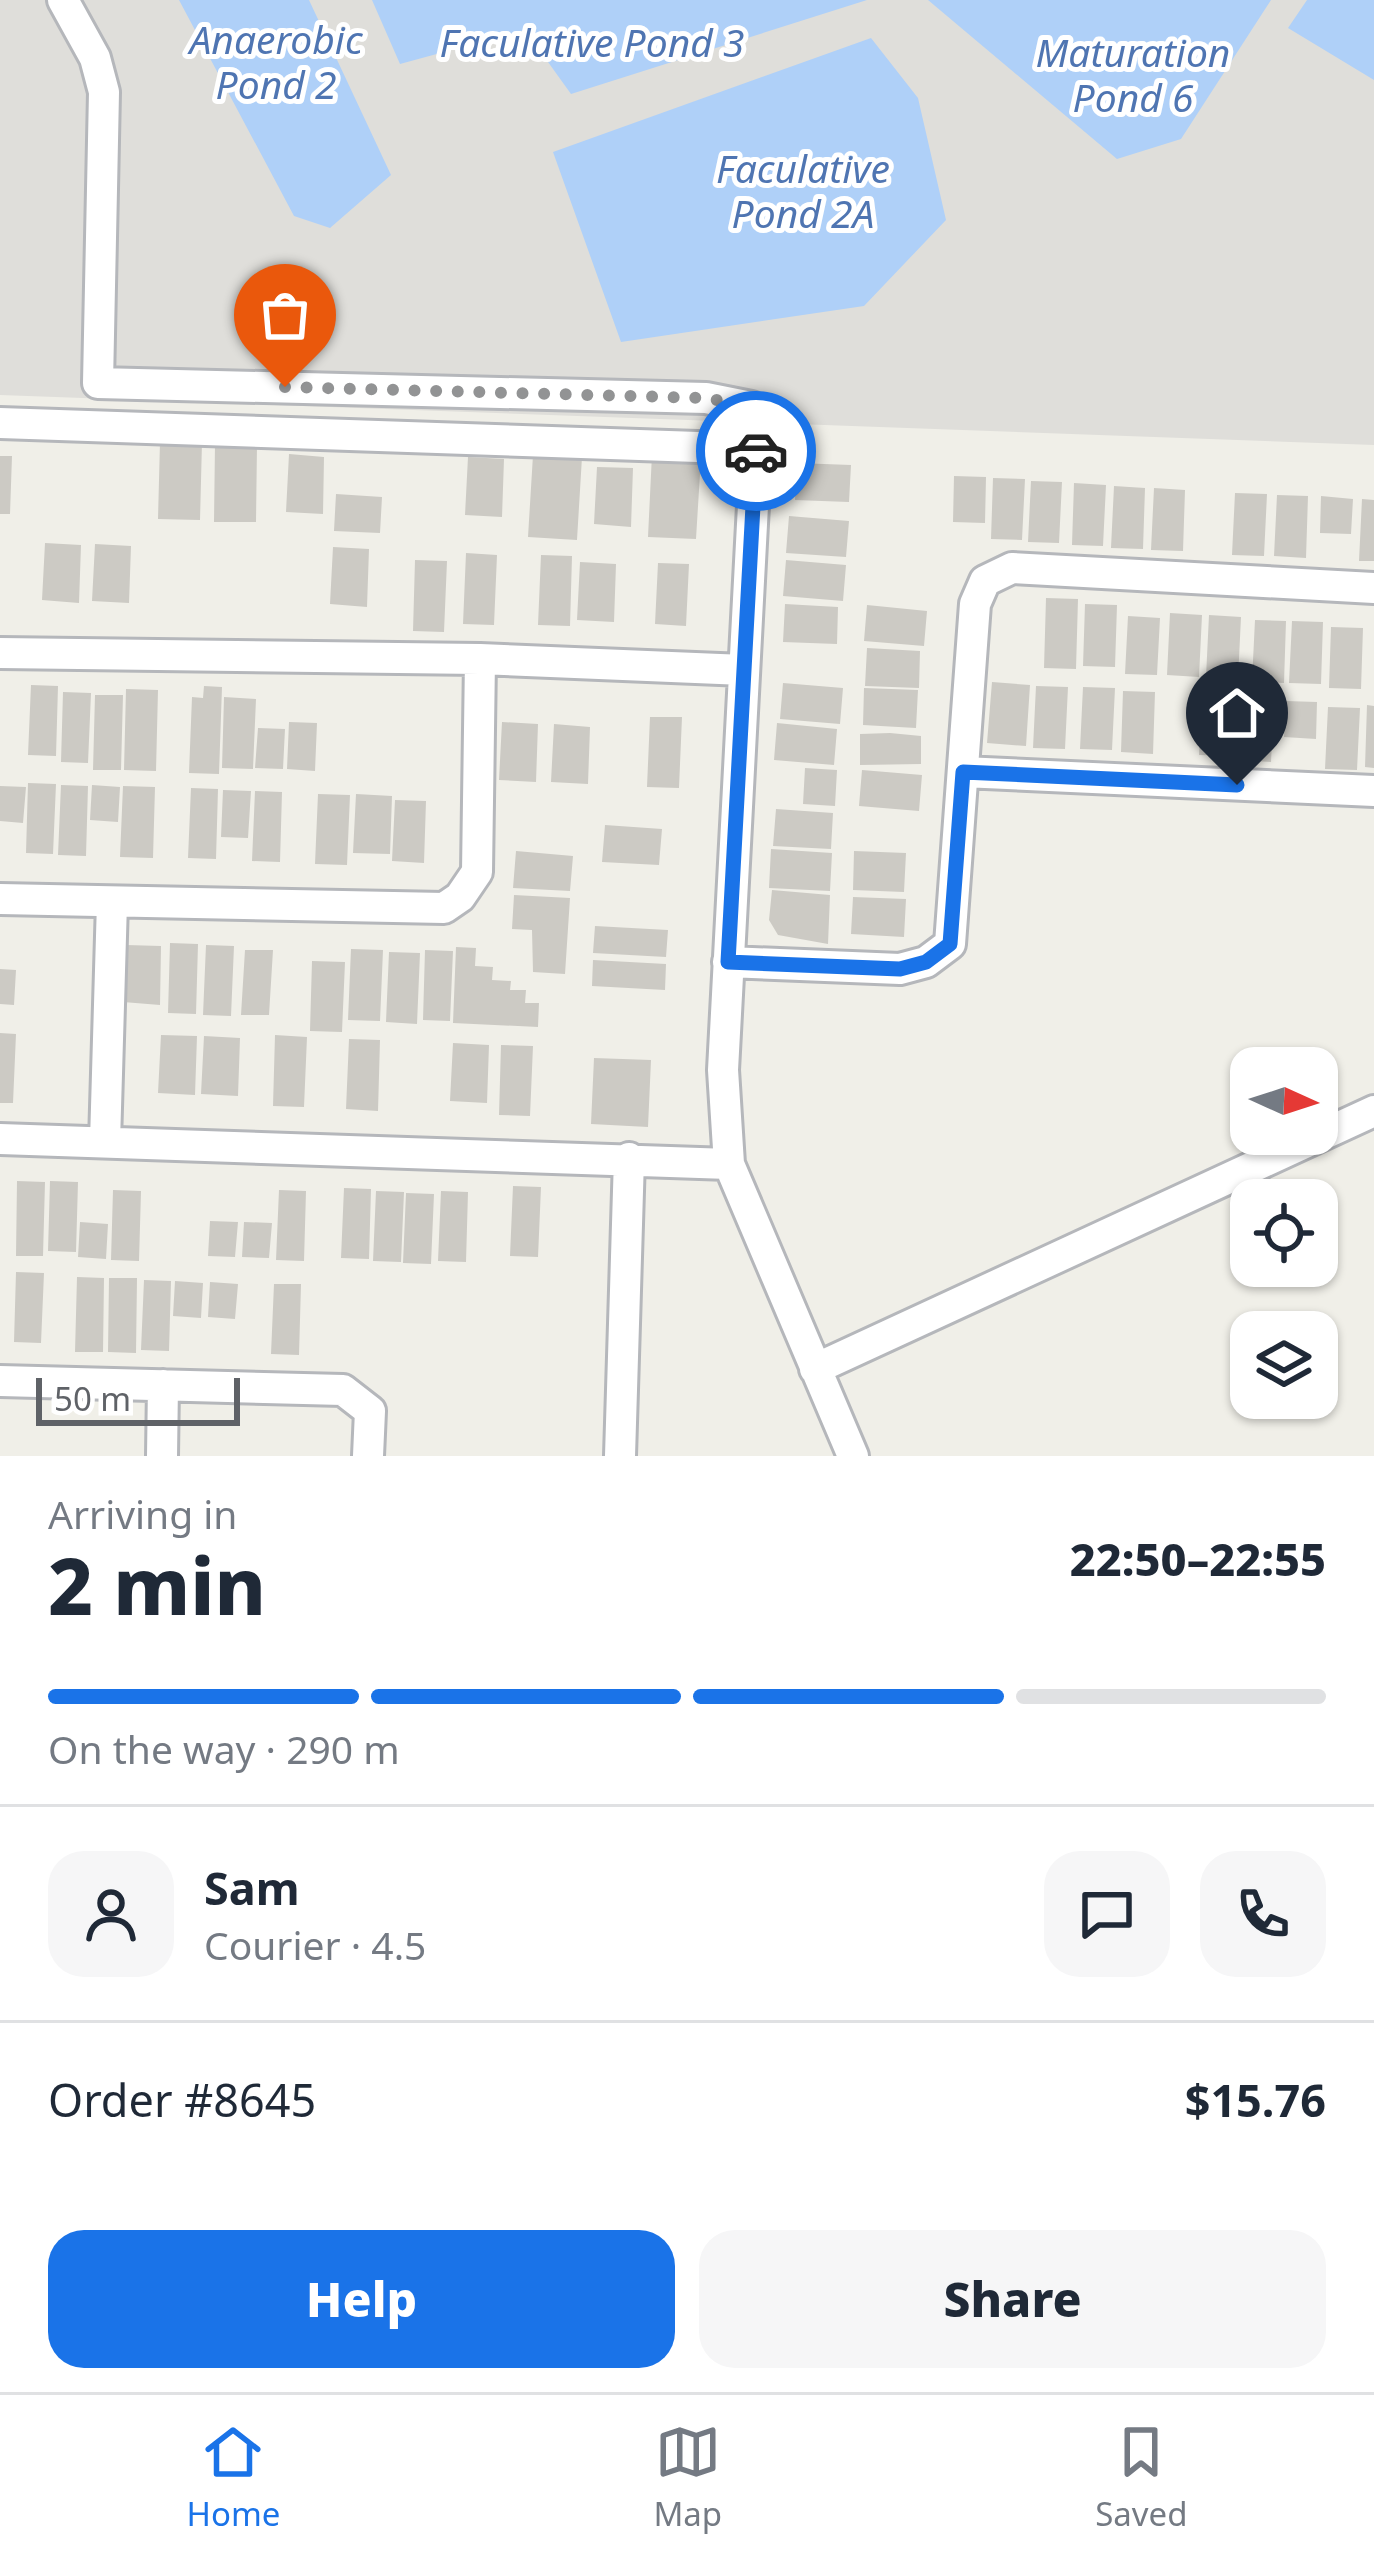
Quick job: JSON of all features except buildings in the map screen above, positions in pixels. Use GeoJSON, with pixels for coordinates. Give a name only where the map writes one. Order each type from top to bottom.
{"type":"FeatureCollection","features":[{"type":"Feature","properties":{"kind":"street"},"geometry":{"type":"LineString","coordinates":[[63,0],[95,58],[104,92],[98,383],[706,398],[751,406],[756,449],[722,1070],[729,1165],[853,1456]]}},
{"type":"Feature","properties":{"kind":"street"},"geometry":{"type":"LineString","coordinates":[[0,423],[756,449]]}},
{"type":"Feature","properties":{"kind":"street"},"geometry":{"type":"LineString","coordinates":[[728,962],[900,969],[926,962],[950,944],[975,604],[985,581],[1012,568],[1374,588]]}},
{"type":"Feature","properties":{"kind":"street"},"geometry":{"type":"LineString","coordinates":[[0,653],[480,659],[744,670]]}},
{"type":"Feature","properties":{"kind":"street"},"geometry":{"type":"LineString","coordinates":[[0,899],[444,908],[460,897],[477,872],[480,659]]}},
{"type":"Feature","properties":{"kind":"street"},"geometry":{"type":"LineString","coordinates":[[963,772],[1374,791]]}},
{"type":"Feature","properties":{"kind":"street"},"geometry":{"type":"LineString","coordinates":[[106,1142],[112,902]]}},
{"type":"Feature","properties":{"kind":"street"},"geometry":{"type":"LineString","coordinates":[[815,1369],[1374,1111]]}},
{"type":"Feature","properties":{"kind":"street"},"geometry":{"type":"LineString","coordinates":[[0,1139],[729,1165]]}},
{"type":"Feature","properties":{"kind":"street"},"geometry":{"type":"LineString","coordinates":[[620,1456],[629,1158]]}},
{"type":"Feature","properties":{"kind":"street"},"geometry":{"type":"LineString","coordinates":[[0,1381],[343,1390],[370,1411],[368,1456]]}},
{"type":"Feature","properties":{"kind":"street"},"geometry":{"type":"LineString","coordinates":[[162,1456],[163,1384]]}},
{"type":"Feature","properties":{"kind":"shaded area"},"geometry":{"type":"Polygon","coordinates":[[[0,0],[1374,0],[1374,445],[0,395],[0,0]]]}},
{"type":"Feature","properties":{"kind":"water","name":"Anaerobic Pond 2"},"geometry":{"type":"Polygon","coordinates":[[[179,0],[309,0],[391,175],[330,228],[294,216],[179,0]]]}},
{"type":"Feature","properties":{"kind":"water","name":"Faculative Pond 3"},"geometry":{"type":"Polygon","coordinates":[[[372,0],[867,0],[571,94],[525,30],[400,64],[372,0]]]}},
{"type":"Feature","properties":{"kind":"water","name":"Maturation Pond 6"},"geometry":{"type":"Polygon","coordinates":[[[928,0],[1271,0],[1181,139],[1117,159],[928,0]]]}},
{"type":"Feature","properties":{"kind":"water"},"geometry":{"type":"Polygon","coordinates":[[[1307,0],[1374,0],[1374,80],[1288,28],[1307,0]]]}},
{"type":"Feature","properties":{"kind":"water","name":"Faculative Pond 2A"},"geometry":{"type":"Polygon","coordinates":[[[871,38],[918,98],[946,220],[864,306],[621,342],[553,152],[871,38]]]}},
{"type":"Feature","properties":{"kind":"way so far"},"geometry":{"type":"LineString","coordinates":[[285,387],[706,398],[751,406],[756,451]]}},
{"type":"Feature","properties":{"kind":"route"},"geometry":{"type":"LineString","coordinates":[[756,451],[728,962],[900,969],[926,962],[950,944],[963,772],[1237,785]]}}]}
